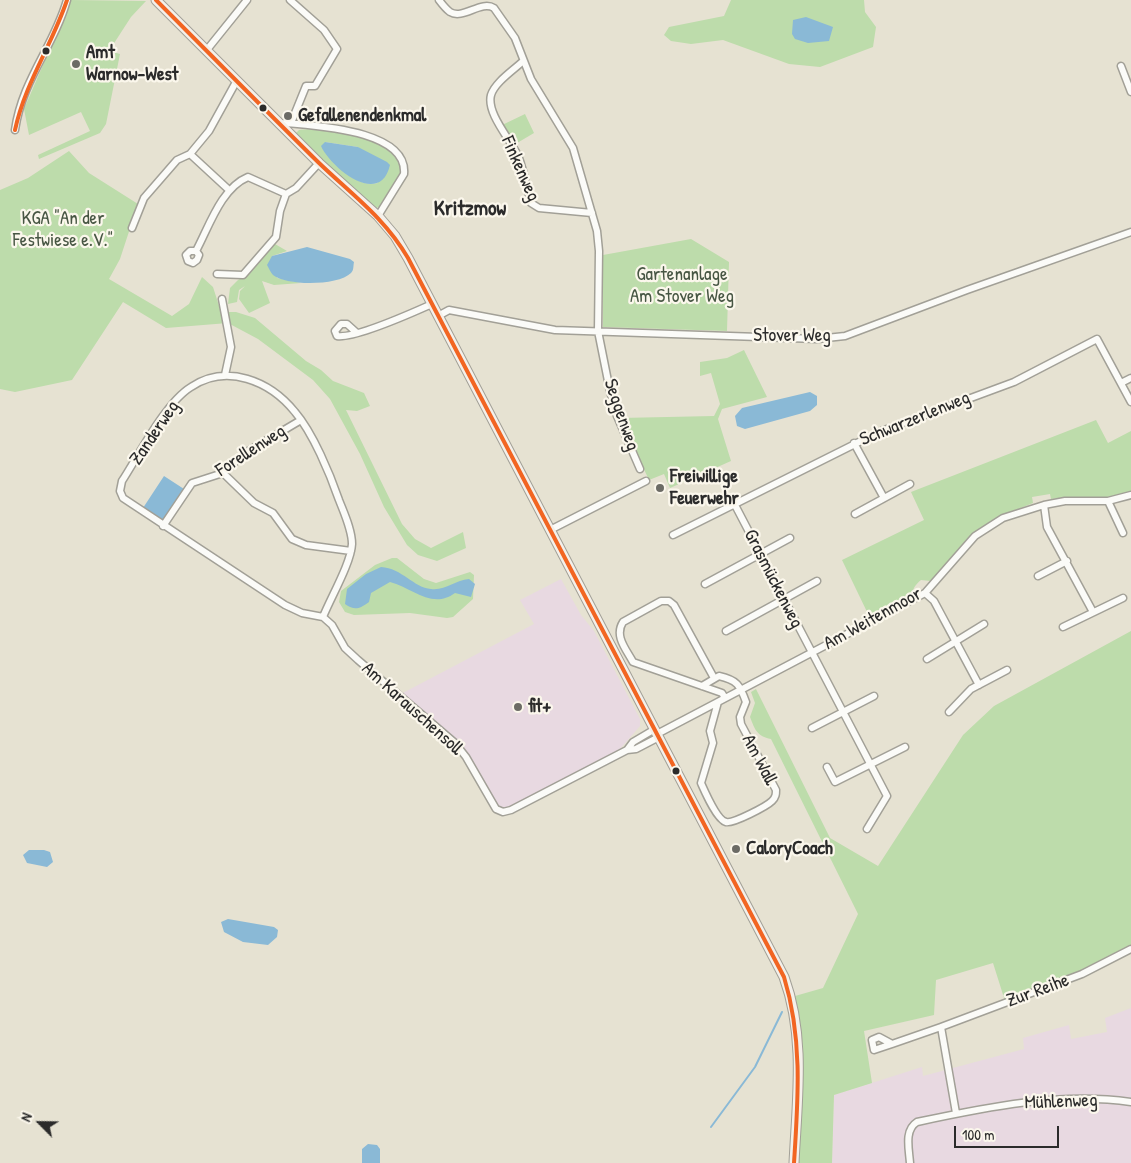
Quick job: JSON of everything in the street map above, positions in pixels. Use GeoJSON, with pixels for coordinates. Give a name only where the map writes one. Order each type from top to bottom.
{"type":"FeatureCollection","features":[{"type":"Feature","properties":{"kind":"main road"},"geometry":{"type":"LineString","coordinates":[[156,0],[319,163],[378,216],[398,240],[780,968],[790,992],[797,1023],[799,1043],[794,1163]]}},
{"type":"Feature","properties":{"kind":"street"},"geometry":{"type":"LineString","coordinates":[[15,130],[20,104],[35,68],[62,16],[67,0]]}},
{"type":"Feature","properties":{"kind":"street"},"geometry":{"type":"LineString","coordinates":[[206,51],[247,0]]}},
{"type":"Feature","properties":{"kind":"street"},"geometry":{"type":"LineString","coordinates":[[290,0],[324,30],[337,50],[315,86],[306,86],[292,123]]}},
{"type":"Feature","properties":{"kind":"street"},"geometry":{"type":"LineString","coordinates":[[439,0],[448,11],[454,14],[486,6],[494,8],[515,38],[531,79],[573,148],[597,231],[599,251],[598,331]]}},
{"type":"Feature","properties":{"kind":"street","name":"Finkenweg"},"geometry":{"type":"LineString","coordinates":[[523,61],[500,83],[492,93],[491,100],[494,113],[518,157],[531,203],[539,208],[592,213]]}},
{"type":"Feature","properties":{"kind":"street"},"geometry":{"type":"LineString","coordinates":[[1122,66],[1131,92]]}},
{"type":"Feature","properties":{"kind":"street"},"geometry":{"type":"LineString","coordinates":[[132,228],[141,202],[177,160],[190,154],[209,131],[236,82]]}},
{"type":"Feature","properties":{"kind":"street"},"geometry":{"type":"LineString","coordinates":[[279,124],[292,123],[359,133],[390,146],[402,158],[405,166],[404,174],[378,216]]}},
{"type":"Feature","properties":{"kind":"street"},"geometry":{"type":"LineString","coordinates":[[190,154],[229,190]]}},
{"type":"Feature","properties":{"kind":"street"},"geometry":{"type":"LineString","coordinates":[[217,274],[243,275],[276,237],[280,211],[286,194],[296,188],[319,163]]}},
{"type":"Feature","properties":{"kind":"street"},"geometry":{"type":"LineString","coordinates":[[196,251],[229,190],[237,182],[248,177],[286,194]]}},
{"type":"Feature","properties":{"kind":"street","name":"Stover Weg"},"geometry":{"type":"LineString","coordinates":[[438,316],[449,310],[555,330],[817,339],[845,336],[967,290],[1131,232]]}},
{"type":"Feature","properties":{"kind":"street"},"geometry":{"type":"LineString","coordinates":[[222,300],[231,347],[225,376]]}},
{"type":"Feature","properties":{"kind":"street"},"geometry":{"type":"LineString","coordinates":[[357,333],[432,304]]}},
{"type":"Feature","properties":{"kind":"street","name":"Seggenweg"},"geometry":{"type":"LineString","coordinates":[[598,331],[612,404],[640,469]]}},
{"type":"Feature","properties":{"kind":"street","name":"Schwarzerlenweg"},"geometry":{"type":"LineString","coordinates":[[735,505],[854,443],[903,422],[1014,382],[1097,339],[1121,383]]}},
{"type":"Feature","properties":{"kind":"street","name":"Zanderweg"},"geometry":{"type":"LineString","coordinates":[[225,376],[238,376],[258,382],[295,411],[331,476],[352,541],[347,566],[336,585],[323,618],[293,610],[123,498],[120,491],[122,482],[173,403],[192,386],[212,378],[225,376]]}},
{"type":"Feature","properties":{"kind":"street"},"geometry":{"type":"LineString","coordinates":[[1131,378],[1121,383],[1131,402]]}},
{"type":"Feature","properties":{"kind":"street","name":"Forellenweg"},"geometry":{"type":"LineString","coordinates":[[164,526],[192,483],[222,473],[245,453],[301,420]]}},
{"type":"Feature","properties":{"kind":"street"},"geometry":{"type":"LineString","coordinates":[[854,443],[884,498]]}},
{"type":"Feature","properties":{"kind":"street"},"geometry":{"type":"LineString","coordinates":[[222,473],[254,503],[272,513],[292,539],[306,545],[351,551]]}},
{"type":"Feature","properties":{"kind":"street"},"geometry":{"type":"LineString","coordinates":[[550,530],[646,481]]}},
{"type":"Feature","properties":{"kind":"street"},"geometry":{"type":"LineString","coordinates":[[855,514],[910,484]]}},
{"type":"Feature","properties":{"kind":"street","name":"Am Weitenmoor"},"geometry":{"type":"LineString","coordinates":[[657,733],[924,593],[975,536],[1003,518],[1044,505],[1065,501],[1108,501],[1131,495]]}},
{"type":"Feature","properties":{"kind":"street"},"geometry":{"type":"LineString","coordinates":[[1108,501],[1123,533]]}},
{"type":"Feature","properties":{"kind":"street"},"geometry":{"type":"LineString","coordinates":[[673,535],[735,505]]}},
{"type":"Feature","properties":{"kind":"street","name":"Grasmückenweg"},"geometry":{"type":"LineString","coordinates":[[735,505],[887,796],[867,829]]}},
{"type":"Feature","properties":{"kind":"street"},"geometry":{"type":"LineString","coordinates":[[1044,505],[1047,526],[1092,612]]}},
{"type":"Feature","properties":{"kind":"street"},"geometry":{"type":"LineString","coordinates":[[705,584],[790,538]]}},
{"type":"Feature","properties":{"kind":"street"},"geometry":{"type":"LineString","coordinates":[[1038,576],[1067,561]]}},
{"type":"Feature","properties":{"kind":"street"},"geometry":{"type":"LineString","coordinates":[[726,631],[817,581]]}},
{"type":"Feature","properties":{"kind":"street"},"geometry":{"type":"LineString","coordinates":[[924,593],[934,601],[979,685]]}},
{"type":"Feature","properties":{"kind":"street"},"geometry":{"type":"LineString","coordinates":[[1063,627],[1123,598]]}},
{"type":"Feature","properties":{"kind":"street"},"geometry":{"type":"LineString","coordinates":[[714,678],[674,605],[669,601],[661,602],[623,622],[618,634],[633,662],[722,693],[725,698]]}},
{"type":"Feature","properties":{"kind":"street","name":"Am Karauschensoll"},"geometry":{"type":"LineString","coordinates":[[323,618],[332,624],[345,648],[455,743],[496,809],[503,812],[512,810],[626,750],[636,749],[657,733]]}},
{"type":"Feature","properties":{"kind":"street"},"geometry":{"type":"LineString","coordinates":[[927,659],[984,624]]}},
{"type":"Feature","properties":{"kind":"street"},"geometry":{"type":"LineString","coordinates":[[949,712],[971,690],[1007,670]]}},
{"type":"Feature","properties":{"kind":"street"},"geometry":{"type":"LineString","coordinates":[[702,686],[719,676],[733,679],[741,690]]}},
{"type":"Feature","properties":{"kind":"street","name":"Am Wall"},"geometry":{"type":"LineString","coordinates":[[718,702],[710,732],[713,742],[701,783],[720,818],[726,822],[733,822],[771,802],[776,795],[776,790],[740,724],[740,718],[746,702],[741,690]]}},
{"type":"Feature","properties":{"kind":"street"},"geometry":{"type":"LineString","coordinates":[[812,728],[874,696]]}},
{"type":"Feature","properties":{"kind":"street"},"geometry":{"type":"LineString","coordinates":[[827,767],[835,782],[905,747]]}},
{"type":"Feature","properties":{"kind":"street","name":"Zur Reihe"},"geometry":{"type":"LineString","coordinates":[[892,1044],[1082,974],[1131,949]]}},
{"type":"Feature","properties":{"kind":"street"},"geometry":{"type":"LineString","coordinates":[[941,1027],[956,1113]]}},
{"type":"Feature","properties":{"kind":"street","name":"Mühlenweg"},"geometry":{"type":"LineString","coordinates":[[910,1163],[908,1137],[913,1125],[918,1122],[956,1113],[1034,1101],[1131,1102]]}},
{"type":"Feature","properties":{"kind":"shaded area"},"geometry":{"type":"Polygon","coordinates":[[[561,579],[581,615],[594,631],[640,719],[640,726],[613,757],[511,810],[496,809],[466,757],[399,695],[534,624],[520,600],[561,579]]]}},
{"type":"Feature","properties":{"kind":"shaded area"},"geometry":{"type":"Polygon","coordinates":[[[1131,1008],[1131,1163],[832,1163],[834,1095],[922,1067],[923,1076],[1024,1049],[1023,1038],[1069,1025],[1071,1039],[1107,1032],[1105,1018],[1131,1008]]]}},
{"type":"Feature","properties":{"kind":"green space"},"geometry":{"type":"Polygon","coordinates":[[[71,0],[146,1],[131,17],[109,51],[120,54],[106,124],[100,133],[39,159],[38,155],[90,131],[81,112],[29,135],[24,109],[71,0]]]}},
{"type":"Feature","properties":{"kind":"green space"},"geometry":{"type":"Polygon","coordinates":[[[731,0],[864,0],[865,12],[876,27],[873,47],[820,67],[789,64],[723,40],[691,44],[671,41],[664,35],[669,27],[724,16],[731,0]]]}},
{"type":"Feature","properties":{"kind":"green space"},"geometry":{"type":"Polygon","coordinates":[[[525,114],[534,133],[512,146],[500,126],[525,114]]]}},
{"type":"Feature","properties":{"kind":"green space"},"geometry":{"type":"Polygon","coordinates":[[[310,129],[339,131],[370,139],[393,152],[400,162],[402,173],[380,207],[376,208],[344,182],[295,134],[299,130],[310,129]],[[325,142],[347,172],[353,177],[369,184],[378,183],[358,147],[325,142]]]}},
{"type":"Feature","properties":{"kind":"green space","name":"KGA \"An der Festwiese e.V.\""},"geometry":{"type":"Polygon","coordinates":[[[69,151],[89,173],[138,204],[120,259],[109,279],[172,316],[189,304],[202,277],[213,287],[221,312],[236,312],[255,318],[333,381],[364,393],[370,406],[357,411],[346,410],[402,524],[415,539],[431,548],[463,532],[466,548],[437,561],[418,555],[407,545],[384,507],[360,454],[330,399],[313,380],[258,339],[228,323],[166,328],[123,302],[72,380],[15,392],[0,389],[0,190],[28,178],[69,151]]]}},
{"type":"Feature","properties":{"kind":"green space","name":"Gartenanlage Am Stover Weg"},"geometry":{"type":"Polygon","coordinates":[[[691,239],[729,262],[727,331],[603,327],[603,255],[691,239]]]}},
{"type":"Feature","properties":{"kind":"green space"},"geometry":{"type":"Polygon","coordinates":[[[275,244],[287,251],[272,256],[277,278],[301,283],[274,285],[262,281],[270,303],[249,313],[239,299],[240,291],[245,286],[239,290],[237,302],[228,304],[230,288],[247,275],[275,244]]]}},
{"type":"Feature","properties":{"kind":"green space","name":"Gartenanlage Am Stover Weg"},"geometry":{"type":"Polygon","coordinates":[[[744,350],[767,397],[722,409],[718,419],[731,461],[670,488],[664,474],[649,480],[620,418],[714,416],[720,404],[711,373],[700,376],[700,362],[727,358],[744,350]]]}},
{"type":"Feature","properties":{"kind":"green space"},"geometry":{"type":"Polygon","coordinates":[[[1096,420],[1108,443],[1131,431],[1131,492],[1108,498],[1066,497],[1051,499],[1050,494],[1032,497],[1033,503],[1001,516],[972,534],[931,581],[921,580],[917,584],[913,596],[869,616],[842,560],[924,520],[911,492],[1096,420]]]}},
{"type":"Feature","properties":{"kind":"green space"},"geometry":{"type":"Polygon","coordinates":[[[392,558],[397,558],[424,579],[436,583],[470,572],[474,575],[473,599],[453,617],[447,618],[410,613],[354,615],[345,612],[339,602],[341,591],[375,565],[392,558]]]}},
{"type":"Feature","properties":{"kind":"green space"},"geometry":{"type":"Polygon","coordinates":[[[1131,631],[1131,947],[1112,954],[1082,972],[1005,1001],[993,963],[936,980],[934,1015],[864,1031],[872,1083],[834,1095],[832,1163],[798,1163],[803,1058],[802,1037],[795,996],[823,988],[858,914],[771,739],[757,732],[753,726],[750,717],[755,703],[751,692],[756,689],[830,838],[878,866],[963,735],[994,706],[1131,631]]]}},
{"type":"Feature","properties":{"kind":"water"},"geometry":{"type":"Polygon","coordinates":[[[806,17],[833,27],[829,41],[808,43],[795,39],[792,34],[793,20],[806,17]]]}},
{"type":"Feature","properties":{"kind":"water"},"geometry":{"type":"Polygon","coordinates":[[[325,142],[358,147],[387,162],[390,165],[385,177],[376,183],[366,184],[356,180],[345,173],[326,155],[321,146],[325,142]]]}},
{"type":"Feature","properties":{"kind":"water"},"geometry":{"type":"Polygon","coordinates":[[[307,247],[350,259],[354,262],[353,271],[335,280],[312,283],[280,279],[272,274],[267,265],[272,256],[307,247]]]}},
{"type":"Feature","properties":{"kind":"water"},"geometry":{"type":"Polygon","coordinates":[[[810,392],[817,396],[817,405],[810,411],[745,429],[737,426],[735,416],[742,408],[810,392]]]}},
{"type":"Feature","properties":{"kind":"water"},"geometry":{"type":"Polygon","coordinates":[[[164,476],[184,489],[162,521],[143,508],[164,476]]]}},
{"type":"Feature","properties":{"kind":"water"},"geometry":{"type":"Polygon","coordinates":[[[381,567],[402,574],[425,588],[441,588],[469,579],[475,584],[471,597],[455,593],[447,598],[430,599],[390,582],[371,593],[369,602],[362,606],[352,608],[345,604],[347,589],[366,574],[381,567]]]}},
{"type":"Feature","properties":{"kind":"water"},"geometry":{"type":"Polygon","coordinates":[[[29,850],[50,852],[53,862],[47,867],[27,863],[23,855],[29,850]]]}},
{"type":"Feature","properties":{"kind":"water"},"geometry":{"type":"Polygon","coordinates":[[[228,919],[274,927],[278,930],[277,937],[268,945],[243,942],[224,932],[221,922],[228,919]]]}},
{"type":"Feature","properties":{"kind":"water"},"geometry":{"type":"Polygon","coordinates":[[[368,1144],[377,1145],[380,1149],[380,1163],[362,1163],[362,1149],[368,1144]]]}},
{"type":"Feature","properties":{"kind":"waterway"},"geometry":{"type":"LineString","coordinates":[[711,1127],[755,1067],[782,1012]]}},
{"type":"Feature","properties":{"kind":"transit line"},"geometry":{"type":"LineString","coordinates":[[15,130],[25,96],[67,0]]}},
{"type":"Feature","properties":{"kind":"transit line"},"geometry":{"type":"LineString","coordinates":[[156,0],[318,162],[378,218],[399,243],[408,258],[784,977],[790,1000],[797,1046],[798,1093],[794,1163]]}},
{"type":"Feature","properties":{"kind":"place","name":"Amt Warnow-West"},"geometry":{"type":"Point","coordinates":[76,64]}},
{"type":"Feature","properties":{"kind":"place","name":"Gefallenendenkmal"},"geometry":{"type":"Point","coordinates":[288,116]}},
{"type":"Feature","properties":{"kind":"place","name":"Freiwillige Feuerwehr"},"geometry":{"type":"Point","coordinates":[660,488]}},
{"type":"Feature","properties":{"kind":"place","name":"fit+"},"geometry":{"type":"Point","coordinates":[518,707]}},
{"type":"Feature","properties":{"kind":"place","name":"CaloryCoach"},"geometry":{"type":"Point","coordinates":[736,849]}},
{"type":"Feature","properties":{"kind":"district","name":"Kritzmow"},"geometry":{"type":"Point","coordinates":[470,209]}}]}
